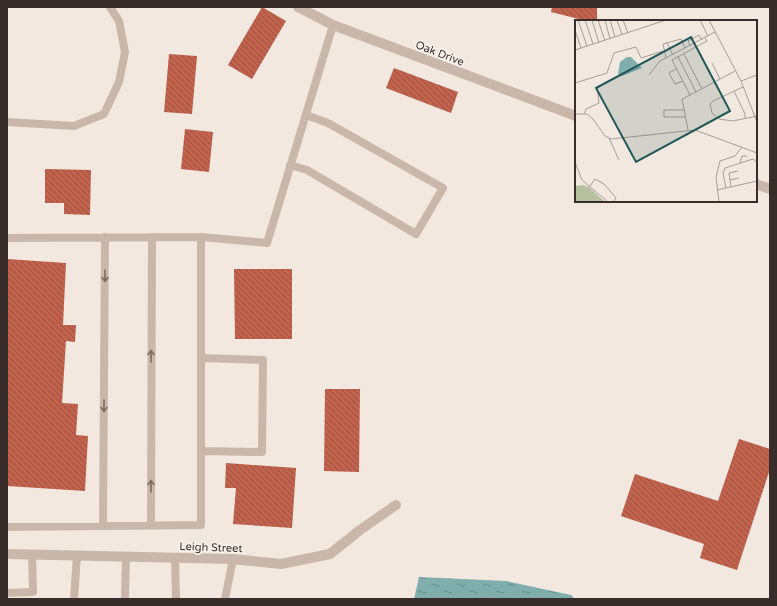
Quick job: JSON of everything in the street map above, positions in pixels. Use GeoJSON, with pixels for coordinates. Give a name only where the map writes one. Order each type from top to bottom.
{"type":"FeatureCollection","features":[{"type":"Feature","properties":{"kind":"street","name":"Oak Drive"},"geometry":{"type":"LineString","coordinates":[[298,7],[334,25],[575,116]]}},
{"type":"Feature","properties":{"kind":"street"},"geometry":{"type":"LineString","coordinates":[[757,184],[770,189]]}},
{"type":"Feature","properties":{"kind":"street","name":"Leigh Street"},"geometry":{"type":"LineString","coordinates":[[7,554],[233,559],[280,564],[330,554],[360,530],[396,505]]}},
{"type":"Feature","properties":{"kind":"lane"},"geometry":{"type":"LineString","coordinates":[[7,122],[74,126],[104,114],[119,82],[125,52],[119,21],[110,7]]}},
{"type":"Feature","properties":{"kind":"lane"},"geometry":{"type":"LineString","coordinates":[[7,238],[201,237],[267,243],[334,25]]}},
{"type":"Feature","properties":{"kind":"lane"},"geometry":{"type":"LineString","coordinates":[[290,165],[307,170],[416,234],[443,188],[328,123],[306,115]]}},
{"type":"Feature","properties":{"kind":"lane"},"geometry":{"type":"LineString","coordinates":[[103,526],[105,237]]}},
{"type":"Feature","properties":{"kind":"lane"},"geometry":{"type":"LineString","coordinates":[[151,525],[152,237]]}},
{"type":"Feature","properties":{"kind":"lane"},"geometry":{"type":"LineString","coordinates":[[7,527],[201,525],[201,237]]}},
{"type":"Feature","properties":{"kind":"lane"},"geometry":{"type":"LineString","coordinates":[[201,358],[263,360],[262,452],[201,451]]}},
{"type":"Feature","properties":{"kind":"lane"},"geometry":{"type":"LineString","coordinates":[[7,593],[33,592],[32,554]]}},
{"type":"Feature","properties":{"kind":"lane"},"geometry":{"type":"LineString","coordinates":[[74,599],[77,555]]}},
{"type":"Feature","properties":{"kind":"lane"},"geometry":{"type":"LineString","coordinates":[[125,599],[126,556]]}},
{"type":"Feature","properties":{"kind":"lane"},"geometry":{"type":"LineString","coordinates":[[176,557],[176,599]]}},
{"type":"Feature","properties":{"kind":"lane"},"geometry":{"type":"LineString","coordinates":[[225,599],[233,559]]}},
{"type":"Feature","properties":{"kind":"water"},"geometry":{"type":"Polygon","coordinates":[[[419,577],[506,581],[571,595],[575,599],[414,599],[419,577]]]}},
{"type":"Feature","properties":{"kind":"building"},"geometry":{"type":"Polygon","coordinates":[[[262,7],[286,21],[252,79],[228,65],[262,7]]]}},
{"type":"Feature","properties":{"kind":"building"},"geometry":{"type":"Polygon","coordinates":[[[552,7],[597,7],[597,20],[583,20],[551,12],[552,7]]]}},
{"type":"Feature","properties":{"kind":"building"},"geometry":{"type":"Polygon","coordinates":[[[169,54],[197,56],[192,114],[164,112],[169,54]]]}},
{"type":"Feature","properties":{"kind":"building"},"geometry":{"type":"Polygon","coordinates":[[[394,68],[458,92],[451,113],[386,88],[394,68]]]}},
{"type":"Feature","properties":{"kind":"building"},"geometry":{"type":"Polygon","coordinates":[[[185,129],[213,132],[209,172],[181,169],[185,129]]]}},
{"type":"Feature","properties":{"kind":"building"},"geometry":{"type":"Polygon","coordinates":[[[45,169],[91,170],[90,215],[64,214],[64,203],[45,203],[45,169]]]}},
{"type":"Feature","properties":{"kind":"building"},"geometry":{"type":"Polygon","coordinates":[[[7,259],[66,263],[63,325],[76,325],[75,342],[66,341],[62,403],[78,404],[76,435],[88,436],[85,491],[7,486],[7,259]]]}},
{"type":"Feature","properties":{"kind":"building"},"geometry":{"type":"Polygon","coordinates":[[[234,269],[292,269],[292,339],[235,339],[234,269]]]}},
{"type":"Feature","properties":{"kind":"building"},"geometry":{"type":"Polygon","coordinates":[[[325,389],[360,389],[359,472],[324,471],[325,389]]]}},
{"type":"Feature","properties":{"kind":"building"},"geometry":{"type":"Polygon","coordinates":[[[739,439],[770,449],[770,469],[737,570],[700,558],[704,544],[621,516],[635,474],[718,501],[739,439]]]}},
{"type":"Feature","properties":{"kind":"building"},"geometry":{"type":"Polygon","coordinates":[[[226,463],[296,468],[292,528],[233,524],[236,488],[225,488],[226,463]]]}}]}
